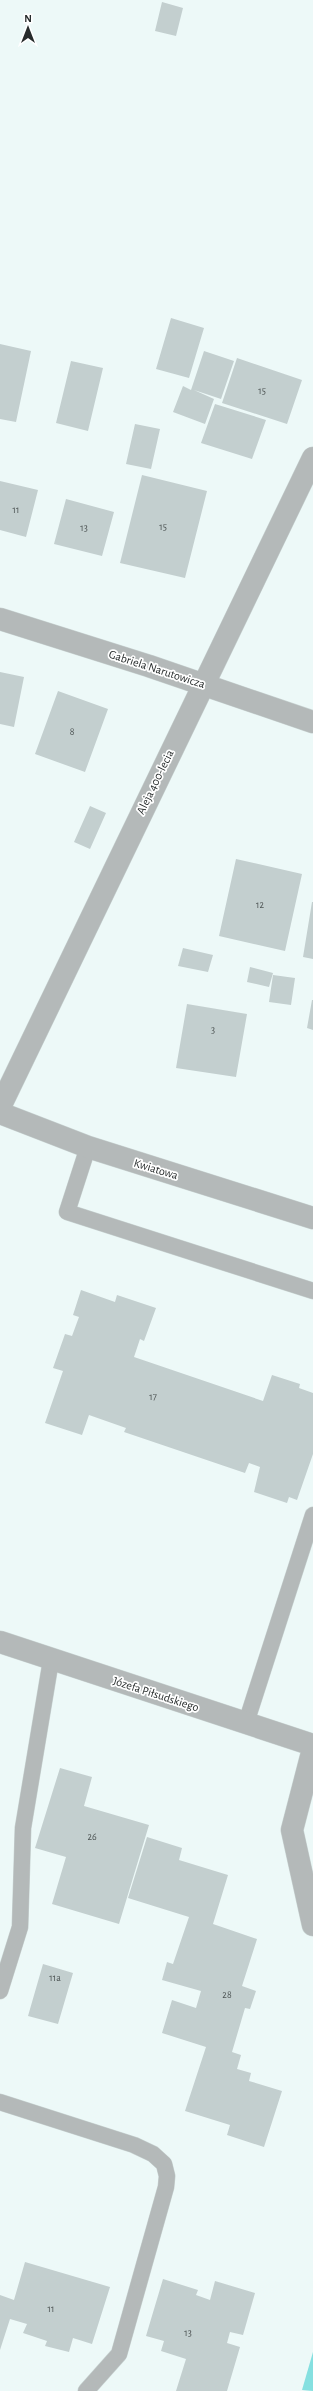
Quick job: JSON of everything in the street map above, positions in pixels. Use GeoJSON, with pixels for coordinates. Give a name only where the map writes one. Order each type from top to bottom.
{"type":"FeatureCollection","features":[{"type":"Feature","properties":{"kind":"street","name":"Aleja 400-lecia"},"geometry":{"type":"LineString","coordinates":[[0,1107],[313,458]]}},
{"type":"Feature","properties":{"kind":"street","name":"Gabriela Narutowicza"},"geometry":{"type":"LineString","coordinates":[[0,619],[313,722]]}},
{"type":"Feature","properties":{"kind":"street","name":"Kwiatowa"},"geometry":{"type":"LineString","coordinates":[[0,1113],[88,1147],[313,1218]]}},
{"type":"Feature","properties":{"kind":"street","name":"Józefa Piłsudskiego"},"geometry":{"type":"LineString","coordinates":[[0,1642],[313,1745]]}},
{"type":"Feature","properties":{"kind":"street"},"geometry":{"type":"LineString","coordinates":[[313,1749],[292,1830],[313,1925]]}},
{"type":"Feature","properties":{"kind":"lane"},"geometry":{"type":"LineString","coordinates":[[88,1147],[67,1212],[313,1291]]}},
{"type":"Feature","properties":{"kind":"lane"},"geometry":{"type":"LineString","coordinates":[[246,1723],[313,1515]]}},
{"type":"Feature","properties":{"kind":"lane"},"geometry":{"type":"LineString","coordinates":[[0,1991],[20,1927],[23,1828],[51,1660]]}},
{"type":"Feature","properties":{"kind":"lane"},"geometry":{"type":"LineString","coordinates":[[0,2102],[134,2145],[160,2158],[164,2164],[167,2176],[166,2187],[119,2354],[86,2391]]}},
{"type":"Feature","properties":{"kind":"shaded area"},"geometry":{"type":"Polygon","coordinates":[[[313,2352],[313,2391],[302,2390],[313,2352]]]}},
{"type":"Feature","properties":{"kind":"building"},"geometry":{"type":"Polygon","coordinates":[[[162,2],[183,8],[176,36],[155,31],[162,2]]]}},
{"type":"Feature","properties":{"kind":"building"},"geometry":{"type":"Polygon","coordinates":[[[171,318],[204,328],[189,378],[156,369],[171,318]]]}},
{"type":"Feature","properties":{"kind":"building"},"geometry":{"type":"Polygon","coordinates":[[[0,344],[31,351],[16,422],[0,419],[0,344]]]}},
{"type":"Feature","properties":{"kind":"building"},"geometry":{"type":"Polygon","coordinates":[[[204,351],[234,361],[221,399],[194,390],[214,399],[205,424],[173,412],[183,386],[191,390],[204,351]]]}},
{"type":"Feature","properties":{"kind":"building"},"geometry":{"type":"Polygon","coordinates":[[[237,358],[302,380],[287,424],[222,403],[237,358]]]}},
{"type":"Feature","properties":{"kind":"building"},"geometry":{"type":"Polygon","coordinates":[[[71,361],[103,368],[88,431],[56,423],[71,361]]]}},
{"type":"Feature","properties":{"kind":"building"},"geometry":{"type":"Polygon","coordinates":[[[215,404],[266,420],[252,459],[201,443],[215,404]]]}},
{"type":"Feature","properties":{"kind":"building"},"geometry":{"type":"Polygon","coordinates":[[[135,424],[160,429],[151,469],[126,464],[135,424]]]}},
{"type":"Feature","properties":{"kind":"building"},"geometry":{"type":"Polygon","coordinates":[[[142,475],[207,491],[185,578],[120,563],[142,475]]]}},
{"type":"Feature","properties":{"kind":"building"},"geometry":{"type":"Polygon","coordinates":[[[0,481],[38,490],[26,537],[0,530],[0,481]]]}},
{"type":"Feature","properties":{"kind":"building"},"geometry":{"type":"Polygon","coordinates":[[[66,499],[114,512],[102,556],[54,544],[66,499]]]}},
{"type":"Feature","properties":{"kind":"building"},"geometry":{"type":"Polygon","coordinates":[[[0,672],[24,677],[14,727],[0,724],[0,672]]]}},
{"type":"Feature","properties":{"kind":"building"},"geometry":{"type":"Polygon","coordinates":[[[58,691],[108,709],[85,772],[35,754],[58,691]]]}},
{"type":"Feature","properties":{"kind":"building"},"geometry":{"type":"Polygon","coordinates":[[[90,806],[106,813],[90,849],[74,842],[90,806]]]}},
{"type":"Feature","properties":{"kind":"building"},"geometry":{"type":"Polygon","coordinates":[[[236,859],[302,874],[285,951],[219,936],[236,859]]]}},
{"type":"Feature","properties":{"kind":"building"},"geometry":{"type":"Polygon","coordinates":[[[313,902],[313,959],[303,957],[313,902]]]}},
{"type":"Feature","properties":{"kind":"building"},"geometry":{"type":"Polygon","coordinates":[[[183,948],[213,955],[208,972],[178,966],[183,948]]]}},
{"type":"Feature","properties":{"kind":"building"},"geometry":{"type":"Polygon","coordinates":[[[250,967],[273,973],[269,987],[247,982],[250,967]]]}},
{"type":"Feature","properties":{"kind":"building"},"geometry":{"type":"Polygon","coordinates":[[[273,975],[295,978],[291,1005],[269,1002],[273,975]]]}},
{"type":"Feature","properties":{"kind":"building"},"geometry":{"type":"Polygon","coordinates":[[[313,1000],[313,1030],[307,1028],[313,1000]]]}},
{"type":"Feature","properties":{"kind":"building"},"geometry":{"type":"Polygon","coordinates":[[[187,1004],[247,1014],[236,1077],[176,1068],[187,1004]]]}},
{"type":"Feature","properties":{"kind":"building"},"geometry":{"type":"Polygon","coordinates":[[[81,1290],[115,1302],[117,1295],[156,1308],[144,1341],[140,1339],[134,1357],[263,1401],[272,1375],[300,1384],[299,1388],[313,1393],[313,1454],[297,1500],[289,1497],[287,1503],[254,1492],[260,1467],[249,1463],[245,1473],[124,1432],[126,1428],[89,1415],[82,1435],[45,1423],[63,1371],[53,1368],[65,1334],[72,1336],[79,1317],[73,1315],[81,1290]]]}},
{"type":"Feature","properties":{"kind":"building"},"geometry":{"type":"Polygon","coordinates":[[[60,1768],[92,1777],[84,1806],[149,1825],[119,1924],[52,1904],[66,1857],[35,1848],[60,1768]]]}},
{"type":"Feature","properties":{"kind":"building"},"geometry":{"type":"Polygon","coordinates":[[[147,1837],[182,1848],[179,1860],[228,1875],[213,1924],[257,1939],[242,1986],[256,1991],[250,2009],[245,2008],[232,2052],[241,2055],[237,2069],[251,2073],[249,2081],[282,2091],[264,2147],[227,2135],[230,2125],[185,2111],[206,2047],[162,2033],[172,2000],[196,2008],[201,1991],[162,1980],[167,1962],[173,1964],[189,1917],[128,1898],[147,1837]]]}},
{"type":"Feature","properties":{"kind":"building"},"geometry":{"type":"Polygon","coordinates":[[[43,1964],[73,1973],[58,2024],[28,2016],[43,1964]]]}},
{"type":"Feature","properties":{"kind":"building"},"geometry":{"type":"Polygon","coordinates":[[[25,2262],[110,2287],[92,2344],[73,2338],[69,2352],[45,2346],[47,2341],[23,2333],[27,2324],[10,2319],[0,2350],[0,2295],[14,2300],[25,2262]]]}},
{"type":"Feature","properties":{"kind":"building"},"geometry":{"type":"Polygon","coordinates":[[[163,2279],[198,2290],[196,2295],[210,2300],[215,2281],[255,2293],[243,2335],[230,2332],[227,2343],[240,2347],[227,2391],[176,2391],[186,2359],[161,2351],[164,2341],[146,2336],[163,2279]]]}}]}
